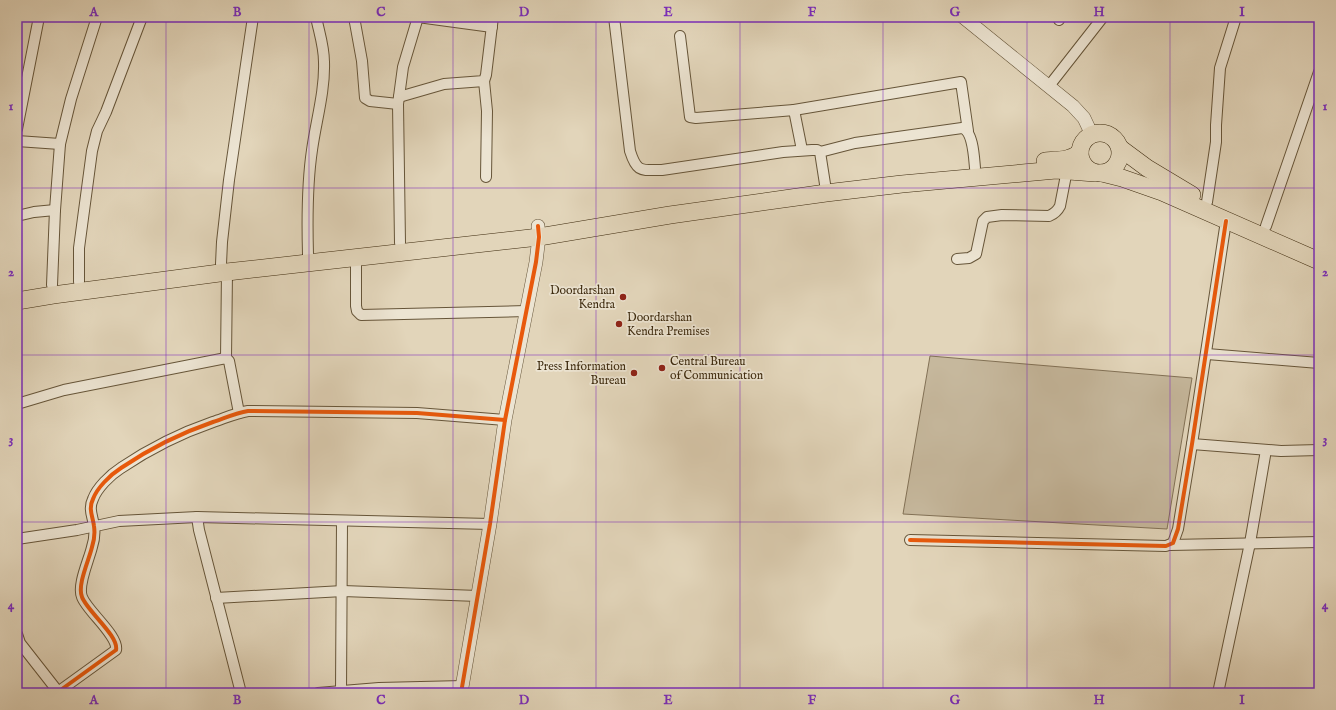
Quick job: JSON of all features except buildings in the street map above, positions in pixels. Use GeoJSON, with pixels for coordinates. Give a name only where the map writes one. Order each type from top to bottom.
{"type":"FeatureCollection","features":[{"type":"Feature","properties":{"kind":"main road"},"geometry":{"type":"LineString","coordinates":[[17,301],[308,254],[400,243],[539,232],[825,184],[1070,158],[1076,156],[1080,152],[1084,142],[1092,135],[1099,133],[1106,134],[1117,142],[1120,148],[1119,162],[1109,172],[1098,173],[1089,170],[1084,164],[1080,152]]}},
{"type":"Feature","properties":{"kind":"main road"},"geometry":{"type":"LineString","coordinates":[[1120,148],[1147,168],[1186,192],[1319,249]]}},
{"type":"Feature","properties":{"kind":"main road"},"geometry":{"type":"LineString","coordinates":[[17,291],[79,282],[224,268],[356,258],[826,193],[1056,170],[1098,173],[1122,178],[1147,187],[1319,261]]}},
{"type":"Feature","properties":{"kind":"street"},"geometry":{"type":"LineString","coordinates":[[17,129],[39,17]]}},
{"type":"Feature","properties":{"kind":"street"},"geometry":{"type":"LineString","coordinates":[[52,285],[55,210],[60,144],[71,99],[97,17]]}},
{"type":"Feature","properties":{"kind":"street"},"geometry":{"type":"LineString","coordinates":[[79,282],[79,248],[92,151],[97,131],[106,112],[142,17]]}},
{"type":"Feature","properties":{"kind":"street"},"geometry":{"type":"LineString","coordinates":[[239,413],[229,361],[226,358],[222,242],[229,180],[252,17]]}},
{"type":"Feature","properties":{"kind":"street"},"geometry":{"type":"LineString","coordinates":[[308,254],[308,190],[324,62],[323,45],[316,17]]}},
{"type":"Feature","properties":{"kind":"street"},"geometry":{"type":"LineString","coordinates":[[354,17],[362,61],[365,98],[367,100],[398,101],[444,84],[484,81]]}},
{"type":"Feature","properties":{"kind":"street"},"geometry":{"type":"LineString","coordinates":[[400,243],[398,101],[403,67],[418,17],[492,22],[484,81],[487,111],[486,177]]}},
{"type":"Feature","properties":{"kind":"street"},"geometry":{"type":"LineString","coordinates":[[614,17],[630,151],[637,167],[643,170],[662,170],[802,150],[817,150],[820,152],[855,143],[962,128],[968,131]]}},
{"type":"Feature","properties":{"kind":"street"},"geometry":{"type":"LineString","coordinates":[[963,17],[1073,106],[1084,118],[1092,135]]}},
{"type":"Feature","properties":{"kind":"street"},"geometry":{"type":"LineString","coordinates":[[1049,86],[1103,17]]}},
{"type":"Feature","properties":{"kind":"street"},"geometry":{"type":"LineString","coordinates":[[1207,202],[1216,142],[1220,68],[1236,17]]}},
{"type":"Feature","properties":{"kind":"street"},"geometry":{"type":"LineString","coordinates":[[680,36],[690,117],[696,118],[794,110],[961,82],[975,168]]}},
{"type":"Feature","properties":{"kind":"street"},"geometry":{"type":"LineString","coordinates":[[1266,226],[1319,72]]}},
{"type":"Feature","properties":{"kind":"street"},"geometry":{"type":"LineString","coordinates":[[794,110],[802,150]]}},
{"type":"Feature","properties":{"kind":"street"},"geometry":{"type":"LineString","coordinates":[[17,141],[60,144]]}},
{"type":"Feature","properties":{"kind":"street"},"geometry":{"type":"LineString","coordinates":[[820,152],[825,184]]}},
{"type":"Feature","properties":{"kind":"street"},"geometry":{"type":"LineString","coordinates":[[957,259],[969,258],[976,254],[983,221],[988,217],[1002,215],[1049,216],[1054,214],[1060,206],[1067,170]]}},
{"type":"Feature","properties":{"kind":"street"},"geometry":{"type":"LineString","coordinates":[[17,216],[34,212],[55,210]]}},
{"type":"Feature","properties":{"kind":"street"},"geometry":{"type":"LineString","coordinates":[[1170,545],[1176,537],[1178,529],[1207,354],[1226,221]]}},
{"type":"Feature","properties":{"kind":"street"},"geometry":{"type":"LineString","coordinates":[[318,693],[410,687],[462,690],[490,524],[505,420],[536,262],[539,232]]}},
{"type":"Feature","properties":{"kind":"street"},"geometry":{"type":"LineString","coordinates":[[356,258],[356,306],[357,311],[361,315],[526,311]]}},
{"type":"Feature","properties":{"kind":"street"},"geometry":{"type":"LineString","coordinates":[[1207,354],[1319,363]]}},
{"type":"Feature","properties":{"kind":"street"},"geometry":{"type":"LineString","coordinates":[[17,404],[64,390],[226,358]]}},
{"type":"Feature","properties":{"kind":"street"},"geometry":{"type":"LineString","coordinates":[[17,634],[20,643],[56,689],[60,692],[115,651],[117,647],[111,636],[81,596],[82,583],[93,546],[94,525],[90,512],[93,499],[105,482],[120,468],[170,440],[239,413],[260,411],[417,413],[505,420]]}},
{"type":"Feature","properties":{"kind":"street"},"geometry":{"type":"LineString","coordinates":[[1192,444],[1281,451],[1319,450]]}},
{"type":"Feature","properties":{"kind":"street"},"geometry":{"type":"LineString","coordinates":[[1218,693],[1250,543],[1266,450]]}},
{"type":"Feature","properties":{"kind":"street"},"geometry":{"type":"LineString","coordinates":[[17,539],[77,530],[110,522],[197,517],[490,524]]}},
{"type":"Feature","properties":{"kind":"street"},"geometry":{"type":"LineString","coordinates":[[197,517],[199,530],[241,693]]}},
{"type":"Feature","properties":{"kind":"street"},"geometry":{"type":"LineString","coordinates":[[341,691],[343,591],[342,521]]}},
{"type":"Feature","properties":{"kind":"street"},"geometry":{"type":"LineString","coordinates":[[910,540],[1150,545],[1319,542]]}},
{"type":"Feature","properties":{"kind":"street"},"geometry":{"type":"LineString","coordinates":[[216,598],[343,591],[478,596]]}},
{"type":"Feature","properties":{"kind":"shaded area"},"geometry":{"type":"Polygon","coordinates":[[[930,356],[1192,378],[1167,529],[903,514],[930,356]]]}},
{"type":"Feature","properties":{"kind":"cycle path"},"geometry":{"type":"LineString","coordinates":[[910,540],[1166,546],[1173,543],[1178,529],[1192,444],[1226,221]]}},
{"type":"Feature","properties":{"kind":"cycle path"},"geometry":{"type":"LineString","coordinates":[[461,693],[490,524],[505,420],[536,262],[539,237],[538,226]]}},
{"type":"Feature","properties":{"kind":"cycle path"},"geometry":{"type":"LineString","coordinates":[[59,693],[62,689],[116,650],[116,644],[113,638],[85,603],[82,597],[81,586],[94,540],[91,510],[93,499],[108,478],[132,461],[177,436],[201,426],[248,411],[417,413],[505,420]]}},
{"type":"Feature","properties":{"kind":"place","name":"Doordarshan Kendra"},"geometry":{"type":"Point","coordinates":[623,297]}},
{"type":"Feature","properties":{"kind":"place","name":"Doordarshan Kendra Premises"},"geometry":{"type":"Point","coordinates":[619,324]}},
{"type":"Feature","properties":{"kind":"place","name":"Central Bureau of Communication"},"geometry":{"type":"Point","coordinates":[662,368]}},
{"type":"Feature","properties":{"kind":"place","name":"Press Information Bureau"},"geometry":{"type":"Point","coordinates":[634,373]}}]}
